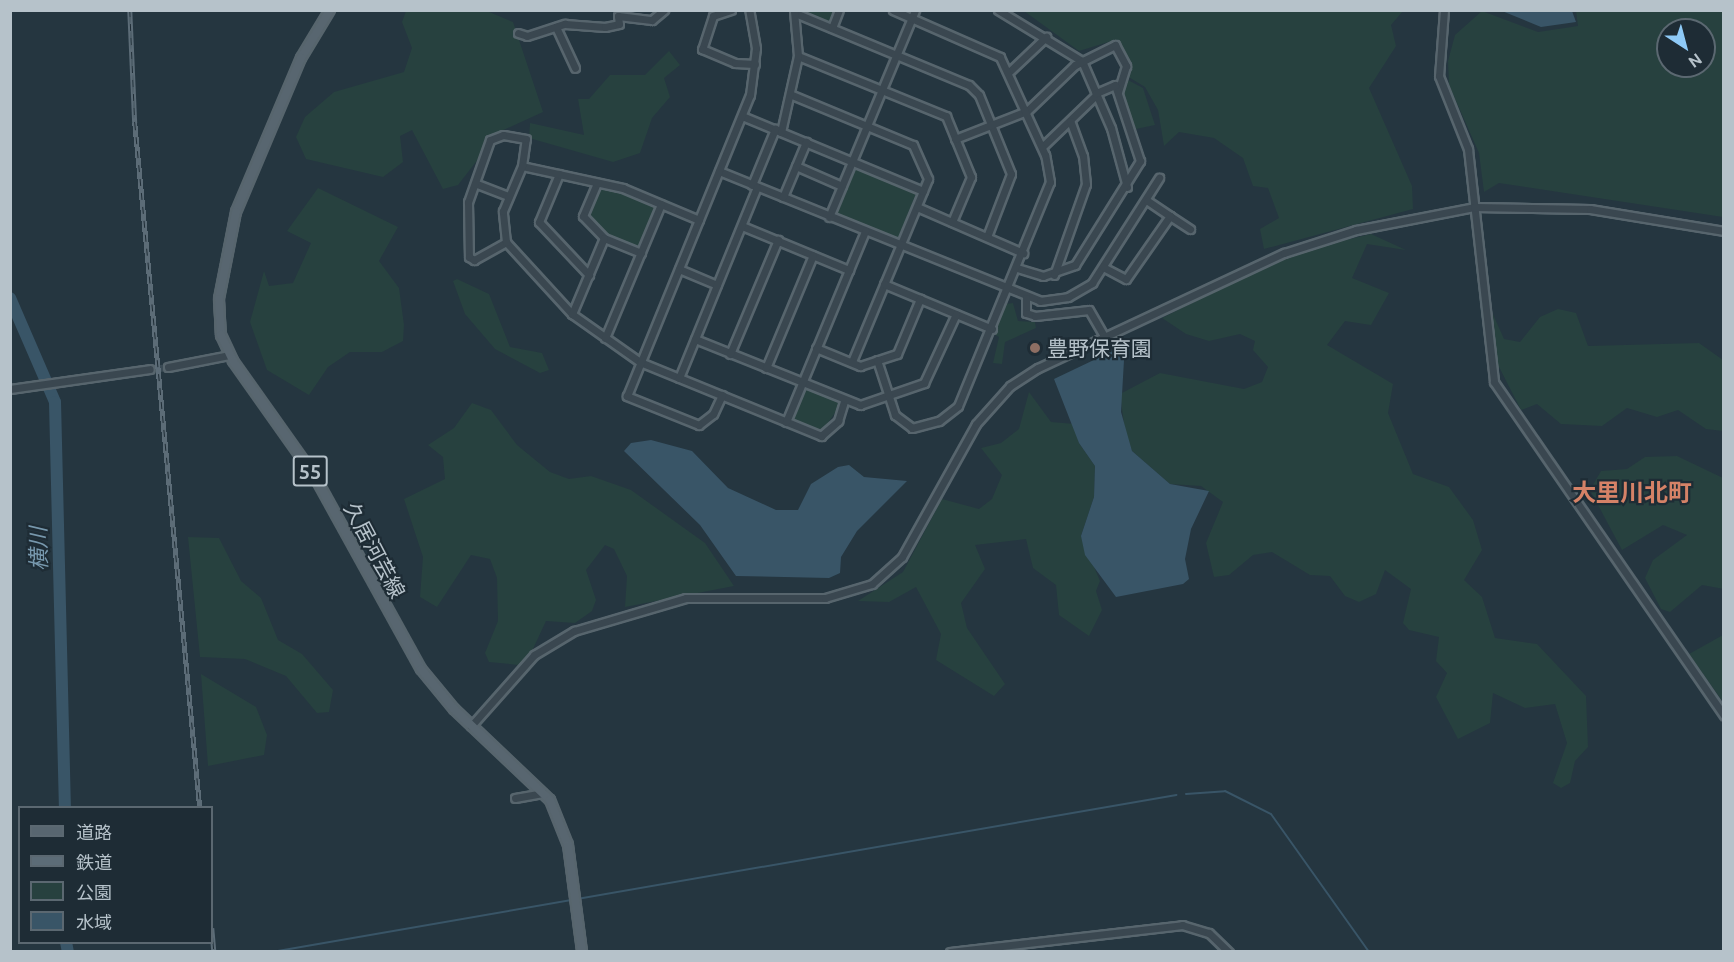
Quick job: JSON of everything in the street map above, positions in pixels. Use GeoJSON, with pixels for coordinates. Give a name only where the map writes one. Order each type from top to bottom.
{"type":"FeatureCollection","features":[{"type":"Feature","properties":{"kind":"main road","name":"久居河芸線"},"geometry":{"type":"LineString","coordinates":[[330,10],[301,58],[236,212],[219,298],[229,355],[315,477],[414,659],[471,726],[543,793],[563,828],[582,951]]}},
{"type":"Feature","properties":{"kind":"street"},"geometry":{"type":"LineString","coordinates":[[518,33],[527,36],[556,27],[604,27],[619,24],[618,16],[652,20],[664,10]]}},
{"type":"Feature","properties":{"kind":"street"},"geometry":{"type":"LineString","coordinates":[[731,10],[713,16],[702,49],[735,63],[756,64]]}},
{"type":"Feature","properties":{"kind":"street"},"geometry":{"type":"LineString","coordinates":[[722,395],[699,425],[627,396],[742,116],[756,64],[749,10]]}},
{"type":"Feature","properties":{"kind":"street"},"geometry":{"type":"LineString","coordinates":[[832,28],[839,10]]}},
{"type":"Feature","properties":{"kind":"street"},"geometry":{"type":"LineString","coordinates":[[877,360],[895,415],[912,428],[945,418],[962,401],[1050,182],[1042,147],[1010,71],[983,47],[893,10]]}},
{"type":"Feature","properties":{"kind":"street"},"geometry":{"type":"LineString","coordinates":[[829,217],[915,10]]}},
{"type":"Feature","properties":{"kind":"street"},"geometry":{"type":"LineString","coordinates":[[998,10],[1046,36],[1082,61],[1096,94],[1127,187]]}},
{"type":"Feature","properties":{"kind":"street"},"geometry":{"type":"LineString","coordinates":[[1444,10],[1439,76],[1467,144],[1487,356],[1496,388],[1724,715]]}},
{"type":"Feature","properties":{"kind":"street"},"geometry":{"type":"LineString","coordinates":[[679,378],[742,226],[755,186],[792,95],[798,56],[794,12],[969,85],[991,125],[1011,180],[987,237]]}},
{"type":"Feature","properties":{"kind":"street"},"geometry":{"type":"LineString","coordinates":[[556,27],[576,68]]}},
{"type":"Feature","properties":{"kind":"street"},"geometry":{"type":"LineString","coordinates":[[1010,71],[1046,36]]}},
{"type":"Feature","properties":{"kind":"street"},"geometry":{"type":"LineString","coordinates":[[955,140],[1026,111],[1082,61],[1115,45],[1126,66],[1118,93]]}},
{"type":"Feature","properties":{"kind":"street"},"geometry":{"type":"LineString","coordinates":[[798,56],[946,117],[971,177],[952,222]]}},
{"type":"Feature","properties":{"kind":"street"},"geometry":{"type":"LineString","coordinates":[[1017,268],[1054,275],[1075,265],[1127,187],[1140,161],[1115,85],[1096,94],[1042,147]]}},
{"type":"Feature","properties":{"kind":"street"},"geometry":{"type":"LineString","coordinates":[[792,95],[913,145],[928,180],[852,362]]}},
{"type":"Feature","properties":{"kind":"street"},"geometry":{"type":"LineString","coordinates":[[742,116],[923,191]]}},
{"type":"Feature","properties":{"kind":"street"},"geometry":{"type":"LineString","coordinates":[[1054,275],[1086,184],[1083,156],[1070,121]]}},
{"type":"Feature","properties":{"kind":"street"},"geometry":{"type":"LineString","coordinates":[[506,242],[474,260],[469,257],[468,207],[490,140],[526,139],[522,166],[502,219],[506,242],[572,314],[640,362],[821,436],[838,421],[844,401]]}},
{"type":"Feature","properties":{"kind":"street"},"geometry":{"type":"LineString","coordinates":[[783,197],[806,142]]}},
{"type":"Feature","properties":{"kind":"street"},"geometry":{"type":"LineString","coordinates":[[522,166],[597,183],[661,204],[699,220]]}},
{"type":"Feature","properties":{"kind":"street"},"geometry":{"type":"LineString","coordinates":[[796,166],[842,186]]}},
{"type":"Feature","properties":{"kind":"street"},"geometry":{"type":"LineString","coordinates":[[719,171],[1026,298],[1068,297],[1092,283],[1148,201],[1159,178]]}},
{"type":"Feature","properties":{"kind":"street"},"geometry":{"type":"LineString","coordinates":[[559,174],[539,222],[589,274]]}},
{"type":"Feature","properties":{"kind":"street"},"geometry":{"type":"LineString","coordinates":[[597,183],[583,216],[604,238],[641,253]]}},
{"type":"Feature","properties":{"kind":"street"},"geometry":{"type":"LineString","coordinates":[[477,184],[509,196]]}},
{"type":"Feature","properties":{"kind":"street"},"geometry":{"type":"LineString","coordinates":[[1148,201],[1190,229]]}},
{"type":"Feature","properties":{"kind":"street"},"geometry":{"type":"LineString","coordinates":[[606,338],[661,204]]}},
{"type":"Feature","properties":{"kind":"street"},"geometry":{"type":"LineString","coordinates":[[916,207],[1023,253]]}},
{"type":"Feature","properties":{"kind":"street"},"geometry":{"type":"LineString","coordinates":[[471,726],[534,655],[574,631],[686,598],[825,598],[872,584],[902,557],[976,424],[1002,393],[1038,368],[1293,249],[1356,230],[1474,207],[1590,210],[1724,231]]}},
{"type":"Feature","properties":{"kind":"street"},"geometry":{"type":"LineString","coordinates":[[1103,267],[1126,279],[1170,216]]}},
{"type":"Feature","properties":{"kind":"street"},"geometry":{"type":"LineString","coordinates":[[742,226],[849,270]]}},
{"type":"Feature","properties":{"kind":"street"},"geometry":{"type":"LineString","coordinates":[[786,422],[865,231]]}},
{"type":"Feature","properties":{"kind":"street"},"geometry":{"type":"LineString","coordinates":[[572,314],[604,238]]}},
{"type":"Feature","properties":{"kind":"street"},"geometry":{"type":"LineString","coordinates":[[730,354],[778,240]]}},
{"type":"Feature","properties":{"kind":"street"},"geometry":{"type":"LineString","coordinates":[[766,368],[813,255]]}},
{"type":"Feature","properties":{"kind":"street"},"geometry":{"type":"LineString","coordinates":[[679,269],[717,285]]}},
{"type":"Feature","properties":{"kind":"street"},"geometry":{"type":"LineString","coordinates":[[884,285],[992,330]]}},
{"type":"Feature","properties":{"kind":"street"},"geometry":{"type":"LineString","coordinates":[[1026,298],[1029,315],[1089,309],[1104,336]]}},
{"type":"Feature","properties":{"kind":"street"},"geometry":{"type":"LineString","coordinates":[[816,348],[860,366],[897,354],[920,299]]}},
{"type":"Feature","properties":{"kind":"street"},"geometry":{"type":"LineString","coordinates":[[696,339],[844,401],[860,405],[918,388],[929,378],[956,314]]}},
{"type":"Feature","properties":{"kind":"street"},"geometry":{"type":"LineString","coordinates":[[168,367],[229,355]]}},
{"type":"Feature","properties":{"kind":"street"},"geometry":{"type":"LineString","coordinates":[[10,389],[102,378],[150,369]]}},
{"type":"Feature","properties":{"kind":"street"},"geometry":{"type":"LineString","coordinates":[[515,798],[543,793]]}},
{"type":"Feature","properties":{"kind":"street"},"geometry":{"type":"LineString","coordinates":[[950,951],[1182,925],[1209,933],[1229,951]]}},
{"type":"Feature","properties":{"kind":"green space"},"geometry":{"type":"Polygon","coordinates":[[[797,10],[837,11],[831,24],[797,10]]]}},
{"type":"Feature","properties":{"kind":"green space"},"geometry":{"type":"Polygon","coordinates":[[[406,11],[487,11],[513,22],[543,112],[486,138],[479,158],[458,185],[443,189],[412,130],[400,136],[403,162],[383,177],[306,159],[296,137],[305,117],[334,92],[404,72],[412,48],[402,22],[406,11]]]}},
{"type":"Feature","properties":{"kind":"green space"},"geometry":{"type":"Polygon","coordinates":[[[1024,11],[1403,11],[1391,25],[1396,46],[1369,88],[1412,186],[1413,209],[1264,249],[1260,229],[1279,218],[1268,188],[1253,186],[1243,158],[1214,138],[1179,132],[1164,146],[1158,110],[1145,87],[1127,76],[1131,63],[1115,40],[1079,51],[1024,11]]]}},
{"type":"Feature","properties":{"kind":"green space"},"geometry":{"type":"Polygon","coordinates":[[[1482,11],[1538,32],[1578,26],[1576,11],[1723,11],[1723,217],[1499,183],[1484,192],[1479,153],[1449,85],[1448,61],[1455,35],[1482,11]]]}},
{"type":"Feature","properties":{"kind":"green space"},"geometry":{"type":"Polygon","coordinates":[[[669,51],[680,65],[664,78],[670,97],[652,118],[640,153],[613,162],[529,138],[530,123],[584,135],[578,99],[589,99],[610,75],[645,75],[669,51]]]}},
{"type":"Feature","properties":{"kind":"green space"},"geometry":{"type":"Polygon","coordinates":[[[1126,79],[1143,88],[1155,125],[1136,129],[1122,98],[1126,79]]]}},
{"type":"Feature","properties":{"kind":"green space"},"geometry":{"type":"Polygon","coordinates":[[[856,166],[917,191],[898,238],[837,213],[856,166]]]}},
{"type":"Feature","properties":{"kind":"green space"},"geometry":{"type":"Polygon","coordinates":[[[600,187],[656,205],[640,247],[606,236],[587,217],[600,187]]]}},
{"type":"Feature","properties":{"kind":"green space"},"geometry":{"type":"Polygon","coordinates":[[[318,188],[398,227],[379,261],[399,288],[404,325],[403,341],[382,352],[350,352],[328,367],[309,395],[267,370],[250,322],[264,271],[269,286],[293,283],[311,243],[287,231],[318,188]]]}},
{"type":"Feature","properties":{"kind":"green space"},"geometry":{"type":"Polygon","coordinates":[[[1371,234],[1406,250],[1367,244],[1352,278],[1389,293],[1371,325],[1345,321],[1327,345],[1393,384],[1388,413],[1413,474],[1449,487],[1473,520],[1482,550],[1464,580],[1482,597],[1495,638],[1537,644],[1586,696],[1588,747],[1575,761],[1570,783],[1561,788],[1553,783],[1567,743],[1555,704],[1525,708],[1493,693],[1490,723],[1458,739],[1436,697],[1447,673],[1436,661],[1439,637],[1409,630],[1403,623],[1411,589],[1385,570],[1376,594],[1359,602],[1345,596],[1330,576],[1310,575],[1272,552],[1253,555],[1229,575],[1214,577],[1206,543],[1223,502],[1201,486],[1170,484],[1132,451],[1125,431],[1120,394],[1160,373],[1244,389],[1262,382],[1268,367],[1253,350],[1255,341],[1240,334],[1209,341],[1186,334],[1162,318],[1295,252],[1371,234]]]}},
{"type":"Feature","properties":{"kind":"green space"},"geometry":{"type":"Polygon","coordinates":[[[457,279],[489,294],[510,347],[542,353],[549,370],[540,373],[495,349],[465,314],[453,281],[457,279]]]}},
{"type":"Feature","properties":{"kind":"green space"},"geometry":{"type":"Polygon","coordinates":[[[1013,303],[1018,321],[1035,322],[1036,328],[1005,342],[1002,364],[993,363],[999,337],[994,334],[1006,304],[1013,303]]]}},
{"type":"Feature","properties":{"kind":"green space"},"geometry":{"type":"Polygon","coordinates":[[[1558,309],[1576,313],[1588,346],[1699,343],[1723,360],[1723,431],[1706,429],[1678,410],[1657,417],[1627,408],[1602,426],[1561,424],[1537,404],[1521,410],[1496,361],[1492,312],[1504,339],[1520,342],[1540,317],[1558,309]]]}},
{"type":"Feature","properties":{"kind":"green space"},"geometry":{"type":"Polygon","coordinates":[[[806,388],[841,404],[821,433],[792,418],[806,388]]]}},
{"type":"Feature","properties":{"kind":"green space"},"geometry":{"type":"Polygon","coordinates":[[[1029,392],[1051,422],[1075,424],[1079,443],[1095,466],[1094,497],[1081,536],[1100,581],[1096,591],[1102,610],[1089,636],[1059,615],[1056,585],[1033,568],[1026,539],[975,545],[985,569],[961,603],[967,628],[1005,684],[994,696],[936,660],[941,634],[916,587],[889,602],[858,601],[903,572],[942,499],[979,509],[992,499],[1002,475],[981,448],[1001,443],[1019,429],[1029,392]]]}},
{"type":"Feature","properties":{"kind":"green space"},"geometry":{"type":"Polygon","coordinates":[[[472,403],[491,410],[517,445],[550,472],[569,479],[591,476],[631,490],[705,543],[734,586],[625,607],[627,576],[614,549],[605,545],[586,570],[596,600],[592,611],[575,623],[546,621],[532,651],[519,665],[489,662],[485,653],[498,621],[497,578],[490,559],[471,555],[437,607],[420,597],[423,557],[404,499],[445,479],[443,457],[428,445],[454,428],[472,403]]]}},
{"type":"Feature","properties":{"kind":"green space"},"geometry":{"type":"Polygon","coordinates":[[[1677,456],[1723,478],[1724,589],[1702,585],[1670,612],[1661,609],[1645,578],[1653,560],[1687,535],[1663,525],[1622,550],[1590,490],[1601,471],[1627,469],[1645,457],[1677,456]]]}},
{"type":"Feature","properties":{"kind":"green space"},"geometry":{"type":"Polygon","coordinates":[[[188,537],[219,538],[241,581],[261,598],[278,640],[302,654],[333,690],[329,712],[317,713],[286,676],[245,659],[200,657],[188,537]]]}},
{"type":"Feature","properties":{"kind":"green space"},"geometry":{"type":"Polygon","coordinates":[[[1723,635],[1723,702],[1689,654],[1723,635]]]}},
{"type":"Feature","properties":{"kind":"green space"},"geometry":{"type":"Polygon","coordinates":[[[201,674],[256,707],[267,735],[264,755],[208,766],[201,674]]]}},
{"type":"Feature","properties":{"kind":"water"},"geometry":{"type":"Polygon","coordinates":[[[1502,11],[1572,11],[1576,22],[1541,27],[1502,11]]]}},
{"type":"Feature","properties":{"kind":"water"},"geometry":{"type":"Polygon","coordinates":[[[1119,348],[1124,360],[1121,412],[1132,451],[1170,484],[1209,491],[1191,529],[1185,559],[1189,579],[1183,584],[1116,597],[1085,555],[1081,536],[1094,497],[1095,466],[1079,443],[1054,379],[1119,348]]]}},
{"type":"Feature","properties":{"kind":"water"},"geometry":{"type":"Polygon","coordinates":[[[651,440],[692,451],[728,488],[776,510],[798,510],[811,484],[838,467],[849,465],[864,477],[907,481],[857,531],[841,557],[840,573],[829,578],[736,576],[700,525],[624,451],[631,443],[651,440]]]}},
{"type":"Feature","properties":{"kind":"waterway","name":"横川"},"geometry":{"type":"LineString","coordinates":[[10,298],[55,402],[65,806]]}},
{"type":"Feature","properties":{"kind":"waterway"},"geometry":{"type":"LineString","coordinates":[[1186,794],[1225,791],[1271,814],[1369,952]]}},
{"type":"Feature","properties":{"kind":"waterway"},"geometry":{"type":"LineString","coordinates":[[272,952],[1176,795]]}},
{"type":"Feature","properties":{"kind":"waterway","name":"横川"},"geometry":{"type":"LineString","coordinates":[[66,944],[68,952]]}},
{"type":"Feature","properties":{"kind":"tunnel"},"geometry":{"type":"LineString","coordinates":[[150,369],[168,367]]}},
{"type":"Feature","properties":{"kind":"railway"},"geometry":{"type":"LineString","coordinates":[[130,10],[135,123],[200,806]]}},
{"type":"Feature","properties":{"kind":"railway"},"geometry":{"type":"LineString","coordinates":[[213,940],[214,952]]}},
{"type":"Feature","properties":{"kind":"place","name":"豊野保育園"},"geometry":{"type":"Point","coordinates":[1035,348]}},
{"type":"Feature","properties":{"kind":"district","name":"大里川北町"},"geometry":{"type":"Point","coordinates":[1632,493]}}]}
